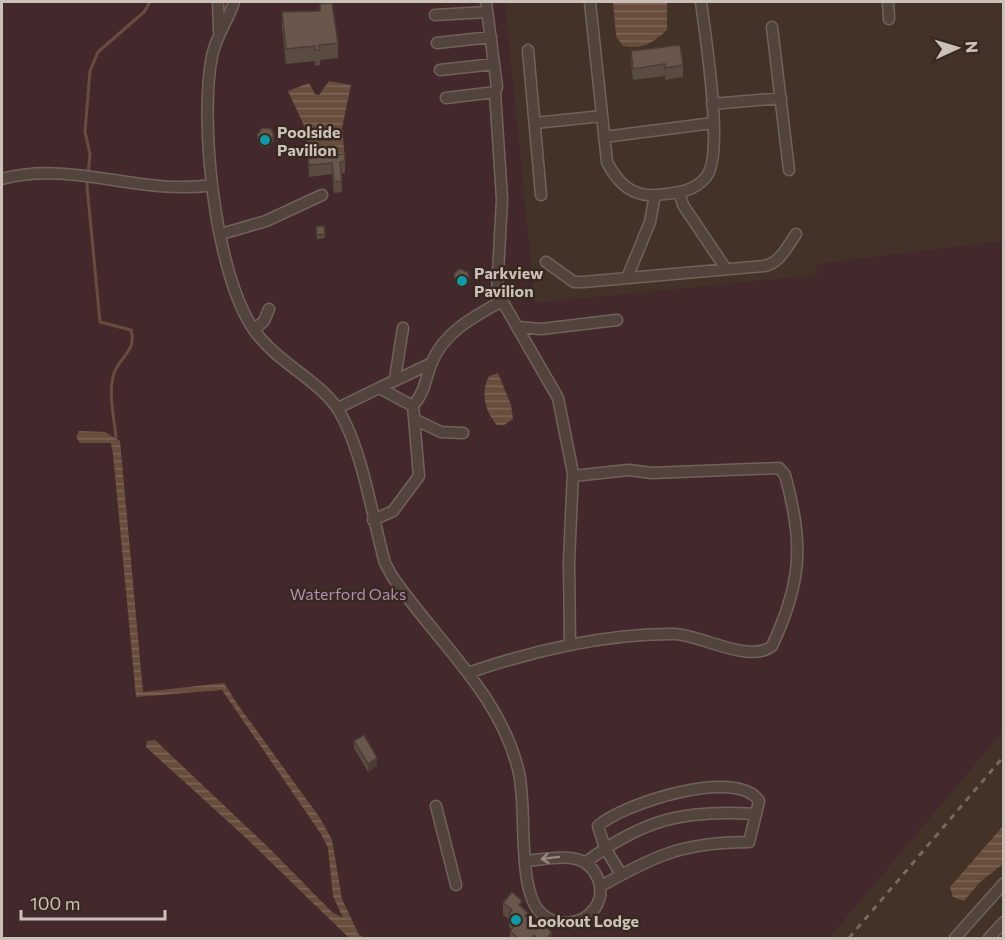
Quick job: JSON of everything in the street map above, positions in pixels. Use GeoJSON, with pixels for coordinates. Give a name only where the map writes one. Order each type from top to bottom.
{"type":"FeatureCollection","features":[{"type":"Feature","properties":{"kind":"street"},"geometry":{"type":"LineString","coordinates":[[218,2],[219,31]]}},
{"type":"Feature","properties":{"kind":"street"},"geometry":{"type":"LineString","coordinates":[[234,2],[229,16],[219,31],[212,54],[206,100],[212,185],[233,283],[254,330],[272,351],[326,395],[338,408],[351,438],[385,563],[392,576],[468,673],[495,712],[511,747],[523,801],[526,861],[528,885],[534,903],[540,912],[555,922],[572,922],[591,912],[600,898],[601,886],[595,871],[586,862],[560,857],[526,861]]}},
{"type":"Feature","properties":{"kind":"street"},"geometry":{"type":"LineString","coordinates":[[590,2],[607,162],[618,181],[639,194],[655,195],[679,192],[694,187],[707,177],[714,163],[712,104],[701,2]]}},
{"type":"Feature","properties":{"kind":"street"},"geometry":{"type":"LineString","coordinates":[[888,2],[889,19]]}},
{"type":"Feature","properties":{"kind":"street"},"geometry":{"type":"LineString","coordinates":[[435,15],[487,7],[494,64],[502,199],[497,292],[558,398],[573,476],[569,561],[570,645]]}},
{"type":"Feature","properties":{"kind":"street"},"geometry":{"type":"LineString","coordinates":[[772,27],[789,170]]}},
{"type":"Feature","properties":{"kind":"street"},"geometry":{"type":"LineString","coordinates":[[437,43],[491,37]]}},
{"type":"Feature","properties":{"kind":"street"},"geometry":{"type":"LineString","coordinates":[[528,50],[541,195]]}},
{"type":"Feature","properties":{"kind":"street"},"geometry":{"type":"LineString","coordinates":[[440,70],[494,64]]}},
{"type":"Feature","properties":{"kind":"street"},"geometry":{"type":"LineString","coordinates":[[446,98],[495,92]]}},
{"type":"Feature","properties":{"kind":"street"},"geometry":{"type":"LineString","coordinates":[[712,104],[781,98]]}},
{"type":"Feature","properties":{"kind":"street"},"geometry":{"type":"LineString","coordinates":[[535,123],[602,116]]}},
{"type":"Feature","properties":{"kind":"street"},"geometry":{"type":"LineString","coordinates":[[604,137],[713,123]]}},
{"type":"Feature","properties":{"kind":"street"},"geometry":{"type":"LineString","coordinates":[[2,179],[32,173],[63,172],[172,189],[212,185]]}},
{"type":"Feature","properties":{"kind":"street"},"geometry":{"type":"LineString","coordinates":[[679,192],[692,220],[726,269]]}},
{"type":"Feature","properties":{"kind":"street"},"geometry":{"type":"LineString","coordinates":[[221,234],[266,221],[322,195]]}},
{"type":"Feature","properties":{"kind":"street"},"geometry":{"type":"LineString","coordinates":[[627,278],[644,238],[655,195]]}},
{"type":"Feature","properties":{"kind":"street"},"geometry":{"type":"LineString","coordinates":[[546,262],[574,282],[773,264],[796,234]]}},
{"type":"Feature","properties":{"kind":"street"},"geometry":{"type":"LineString","coordinates":[[373,520],[393,511],[419,476],[413,405],[425,391],[432,363],[442,344],[468,320],[502,301]]}},
{"type":"Feature","properties":{"kind":"street"},"geometry":{"type":"LineString","coordinates":[[254,330],[264,321],[269,309]]}},
{"type":"Feature","properties":{"kind":"street"},"geometry":{"type":"LineString","coordinates":[[518,327],[541,329],[617,320]]}},
{"type":"Feature","properties":{"kind":"street"},"geometry":{"type":"LineString","coordinates":[[395,378],[403,328]]}},
{"type":"Feature","properties":{"kind":"street"},"geometry":{"type":"LineString","coordinates":[[338,408],[395,378],[432,363]]}},
{"type":"Feature","properties":{"kind":"street"},"geometry":{"type":"LineString","coordinates":[[379,388],[413,405]]}},
{"type":"Feature","properties":{"kind":"street"},"geometry":{"type":"LineString","coordinates":[[414,419],[441,432],[463,433]]}},
{"type":"Feature","properties":{"kind":"street"},"geometry":{"type":"LineString","coordinates":[[468,673],[506,659],[570,645],[677,634],[753,653],[770,649],[796,582],[799,536],[785,476],[779,468],[652,473],[629,470],[573,476]]}},
{"type":"Feature","properties":{"kind":"street"},"geometry":{"type":"LineString","coordinates":[[601,886],[673,850],[712,842],[749,842],[759,801],[754,793],[742,788],[696,789],[651,799],[608,817],[598,826],[605,848],[621,874]]}},
{"type":"Feature","properties":{"kind":"street"},"geometry":{"type":"LineString","coordinates":[[436,806],[456,885]]}},
{"type":"Feature","properties":{"kind":"street"},"geometry":{"type":"LineString","coordinates":[[586,862],[605,848],[648,825],[713,811],[756,814]]}},
{"type":"Feature","properties":{"kind":"street"},"geometry":{"type":"LineString","coordinates":[[956,939],[1004,883]]}},
{"type":"Feature","properties":{"kind":"street"},"geometry":{"type":"LineString","coordinates":[[989,939],[1004,922]]}},
{"type":"Feature","properties":{"kind":"green space","name":"Waterford Oaks"},"geometry":{"type":"Polygon","coordinates":[[[2,2],[505,2],[535,303],[818,275],[816,264],[1003,241],[1003,731],[829,938],[2,938],[2,2]]]}},
{"type":"Feature","properties":{"kind":"shaded area"},"geometry":{"type":"Polygon","coordinates":[[[613,2],[667,2],[667,30],[657,39],[642,46],[623,46],[616,36],[613,2]]]}},
{"type":"Feature","properties":{"kind":"shaded area"},"geometry":{"type":"Polygon","coordinates":[[[329,81],[351,85],[342,128],[345,159],[310,163],[306,130],[288,91],[309,83],[315,94],[319,95],[329,81]]]}},
{"type":"Feature","properties":{"kind":"shaded area"},"geometry":{"type":"Polygon","coordinates":[[[498,373],[511,405],[513,419],[504,425],[497,425],[489,414],[484,395],[489,376],[498,373]]]}},
{"type":"Feature","properties":{"kind":"shaded area"},"geometry":{"type":"Polygon","coordinates":[[[79,431],[105,432],[120,441],[143,692],[224,683],[320,818],[332,840],[342,899],[359,935],[366,938],[349,938],[246,838],[146,747],[147,741],[155,740],[268,847],[332,912],[343,918],[333,896],[328,848],[321,834],[222,690],[136,697],[111,443],[80,443],[76,437],[79,431]]]}},
{"type":"Feature","properties":{"kind":"shaded area"},"geometry":{"type":"Polygon","coordinates":[[[1003,826],[1003,864],[980,882],[964,901],[953,897],[950,887],[1003,826]]]}},
{"type":"Feature","properties":{"kind":"building"},"geometry":{"type":"Polygon","coordinates":[[[332,3],[338,43],[319,45],[320,50],[315,50],[315,46],[286,49],[282,12],[320,11],[320,4],[332,3]]]}},
{"type":"Feature","properties":{"kind":"building"},"geometry":{"type":"Polygon","coordinates":[[[680,45],[683,65],[665,68],[665,64],[633,69],[631,51],[680,45]]]}},
{"type":"Feature","properties":{"kind":"building","name":"Poolside Pavilion"},"geometry":{"type":"Polygon","coordinates":[[[262,128],[271,129],[274,136],[269,143],[261,143],[257,135],[262,128]]]}},
{"type":"Feature","properties":{"kind":"building"},"geometry":{"type":"Polygon","coordinates":[[[345,154],[345,161],[340,162],[342,181],[334,182],[332,163],[309,165],[308,158],[345,154]]]}},
{"type":"Feature","properties":{"kind":"building"},"geometry":{"type":"Polygon","coordinates":[[[324,226],[325,234],[317,235],[316,227],[324,226]]]}},
{"type":"Feature","properties":{"kind":"building","name":"Parkview Pavilion"},"geometry":{"type":"Polygon","coordinates":[[[459,269],[468,272],[469,279],[463,284],[456,282],[454,274],[459,269]]]}},
{"type":"Feature","properties":{"kind":"building"},"geometry":{"type":"Polygon","coordinates":[[[364,735],[377,758],[368,764],[354,741],[364,735]]]}},
{"type":"Feature","properties":{"kind":"building"},"geometry":{"type":"Polygon","coordinates":[[[512,892],[522,901],[519,905],[528,913],[525,916],[537,927],[541,923],[552,932],[546,939],[537,939],[534,935],[531,939],[519,939],[510,931],[517,922],[509,915],[512,910],[503,903],[512,892]]]}},
{"type":"Feature","properties":{"kind":"waterway"},"geometry":{"type":"LineString","coordinates":[[116,437],[112,382],[117,367],[131,346],[132,336],[131,330],[100,322],[87,186],[90,154],[85,132],[90,71],[98,52],[144,12],[150,2]]}},
{"type":"Feature","properties":{"kind":"railway"},"geometry":{"type":"LineString","coordinates":[[849,938],[1004,756]]}},
{"type":"Feature","properties":{"kind":"place","name":"Poolside Pavilion"},"geometry":{"type":"Point","coordinates":[265,140]}},
{"type":"Feature","properties":{"kind":"place","name":"Parkview Pavilion"},"geometry":{"type":"Point","coordinates":[462,281]}},
{"type":"Feature","properties":{"kind":"place","name":"Lookout Lodge"},"geometry":{"type":"Point","coordinates":[516,920]}}]}
